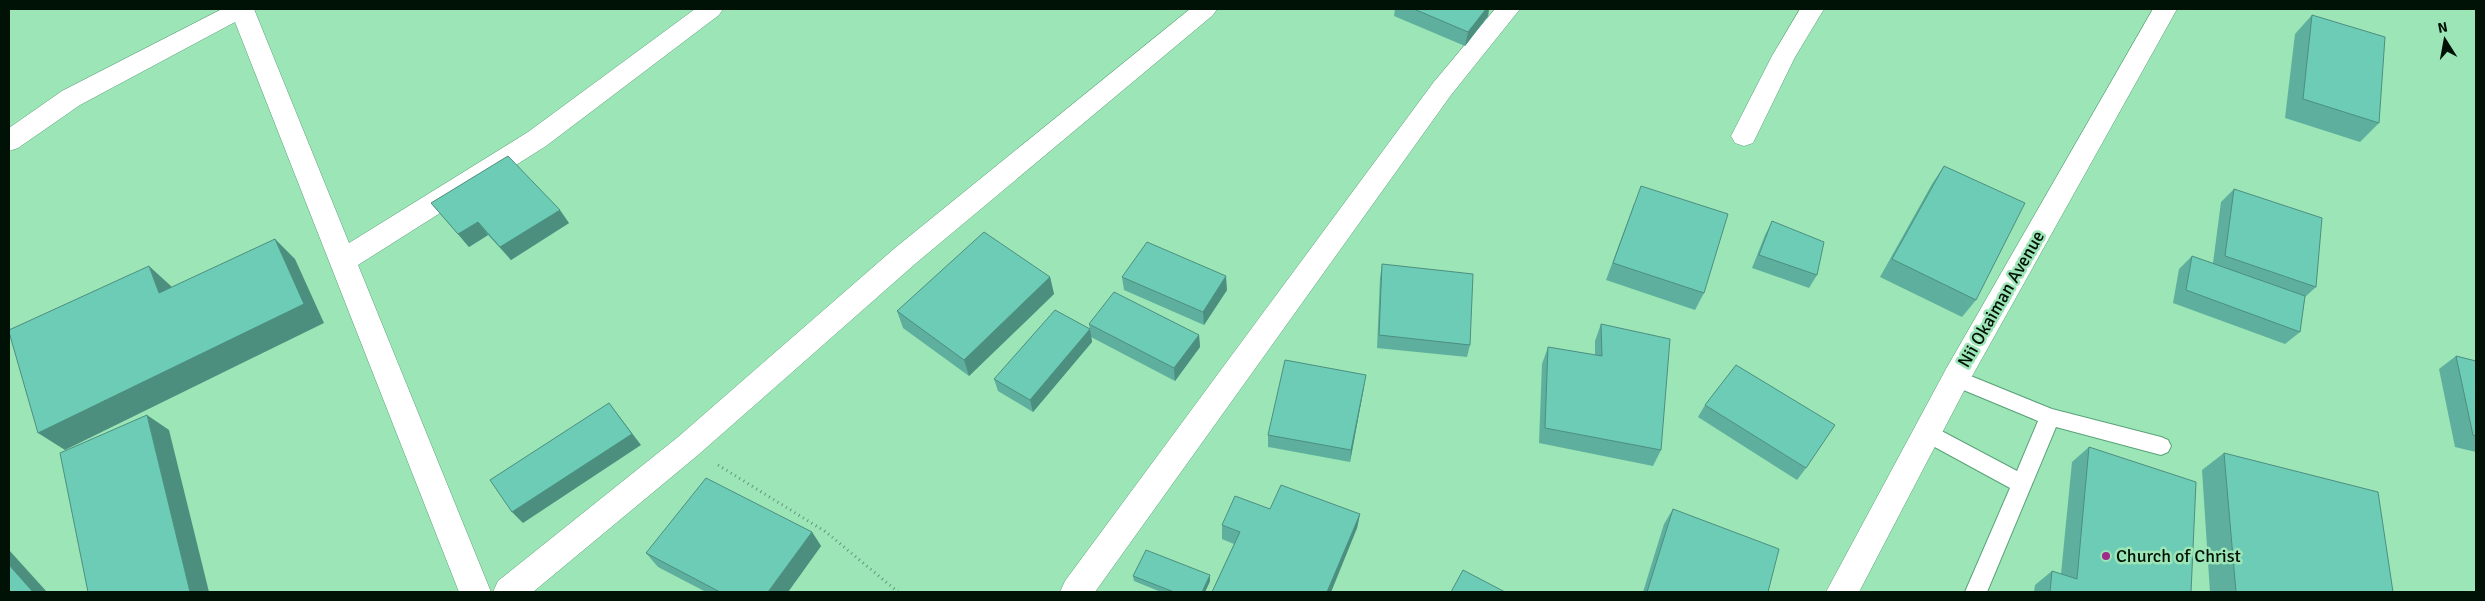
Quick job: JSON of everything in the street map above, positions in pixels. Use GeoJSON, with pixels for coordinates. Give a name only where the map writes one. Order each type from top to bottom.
{"type":"FeatureCollection","features":[{"type":"Feature","properties":{"kind":"street"},"geometry":{"type":"LineString","coordinates":[[9,141],[71,98],[241,9],[475,592]]}},
{"type":"Feature","properties":{"kind":"street"},"geometry":{"type":"LineString","coordinates":[[342,261],[537,140],[711,9]]}},
{"type":"Feature","properties":{"kind":"street"},"geometry":{"type":"LineString","coordinates":[[509,592],[688,446],[905,256],[1205,9]]}},
{"type":"Feature","properties":{"kind":"street"},"geometry":{"type":"LineString","coordinates":[[1076,592],[1442,89],[1508,9]]}},
{"type":"Feature","properties":{"kind":"street"},"geometry":{"type":"LineString","coordinates":[[1744,136],[1784,56],[1812,9]]}},
{"type":"Feature","properties":{"kind":"street","name":"Nii Okaiman Avenue"},"geometry":{"type":"LineString","coordinates":[[1842,592],[1956,378],[2165,9]]}},
{"type":"Feature","properties":{"kind":"lane"},"geometry":{"type":"LineString","coordinates":[[1956,378],[2050,417],[2161,446]]}},
{"type":"Feature","properties":{"kind":"lane"},"geometry":{"type":"LineString","coordinates":[[1976,592],[2050,417]]}},
{"type":"Feature","properties":{"kind":"lane"},"geometry":{"type":"LineString","coordinates":[[1927,433],[2021,484]]}},
{"type":"Feature","properties":{"kind":"path"},"geometry":{"type":"LineString","coordinates":[[688,446],[826,532],[898,592]]}},
{"type":"Feature","properties":{"kind":"building"},"geometry":{"type":"Polygon","coordinates":[[[1414,9],[1486,9],[1468,32],[1414,9]]]}},
{"type":"Feature","properties":{"kind":"building"},"geometry":{"type":"Polygon","coordinates":[[[2312,15],[2385,37],[2379,123],[2303,99],[2312,15]]]}},
{"type":"Feature","properties":{"kind":"building"},"geometry":{"type":"Polygon","coordinates":[[[508,156],[560,210],[500,247],[478,222],[458,234],[431,203],[508,156]]]}},
{"type":"Feature","properties":{"kind":"building"},"geometry":{"type":"Polygon","coordinates":[[[1944,166],[2025,203],[1976,300],[1892,259],[1944,166]]]}},
{"type":"Feature","properties":{"kind":"building"},"geometry":{"type":"Polygon","coordinates":[[[1641,186],[1728,214],[1704,293],[1613,263],[1641,186]]]}},
{"type":"Feature","properties":{"kind":"building"},"geometry":{"type":"Polygon","coordinates":[[[2234,189],[2322,218],[2316,287],[2225,256],[2234,189]]]}},
{"type":"Feature","properties":{"kind":"building"},"geometry":{"type":"Polygon","coordinates":[[[1772,221],[1824,242],[1817,275],[1759,255],[1772,221]]]}},
{"type":"Feature","properties":{"kind":"building"},"geometry":{"type":"Polygon","coordinates":[[[984,232],[1050,277],[964,360],[897,311],[984,232]]]}},
{"type":"Feature","properties":{"kind":"building"},"geometry":{"type":"Polygon","coordinates":[[[275,239],[304,304],[38,433],[9,330],[149,266],[159,293],[275,239]]]}},
{"type":"Feature","properties":{"kind":"building"},"geometry":{"type":"Polygon","coordinates":[[[1147,242],[1226,276],[1203,312],[1122,277],[1147,242]]]}},
{"type":"Feature","properties":{"kind":"building"},"geometry":{"type":"Polygon","coordinates":[[[2192,256],[2305,296],[2300,332],[2186,290],[2192,256]]]}},
{"type":"Feature","properties":{"kind":"building"},"geometry":{"type":"Polygon","coordinates":[[[1382,264],[1473,274],[1470,345],[1379,335],[1382,264]]]}},
{"type":"Feature","properties":{"kind":"building"},"geometry":{"type":"Polygon","coordinates":[[[1114,292],[1199,335],[1174,368],[1089,324],[1114,292]]]}},
{"type":"Feature","properties":{"kind":"building"},"geometry":{"type":"Polygon","coordinates":[[[1055,310],[1090,329],[1030,400],[994,379],[1055,310]]]}},
{"type":"Feature","properties":{"kind":"building"},"geometry":{"type":"Polygon","coordinates":[[[1601,324],[1670,339],[1661,450],[1545,428],[1548,347],[1602,356],[1601,324]]]}},
{"type":"Feature","properties":{"kind":"building"},"geometry":{"type":"Polygon","coordinates":[[[2456,356],[2476,361],[2476,436],[2473,435],[2456,356]]]}},
{"type":"Feature","properties":{"kind":"building"},"geometry":{"type":"Polygon","coordinates":[[[1285,360],[1366,375],[1351,450],[1268,435],[1285,360]]]}},
{"type":"Feature","properties":{"kind":"building"},"geometry":{"type":"Polygon","coordinates":[[[1736,365],[1835,425],[1806,468],[1705,405],[1736,365]]]}},
{"type":"Feature","properties":{"kind":"building"},"geometry":{"type":"Polygon","coordinates":[[[609,403],[632,434],[512,512],[490,480],[609,403]]]}},
{"type":"Feature","properties":{"kind":"building"},"geometry":{"type":"Polygon","coordinates":[[[147,415],[190,592],[88,592],[60,453],[147,415]]]}},
{"type":"Feature","properties":{"kind":"building"},"geometry":{"type":"Polygon","coordinates":[[[2089,447],[2196,482],[2191,592],[2050,592],[2052,571],[2077,579],[2089,447]]]}},
{"type":"Feature","properties":{"kind":"building"},"geometry":{"type":"Polygon","coordinates":[[[2224,453],[2378,492],[2393,592],[2236,592],[2224,453]]]}},
{"type":"Feature","properties":{"kind":"building"},"geometry":{"type":"Polygon","coordinates":[[[706,478],[812,532],[768,592],[720,592],[646,553],[706,478]]]}},
{"type":"Feature","properties":{"kind":"building"},"geometry":{"type":"Polygon","coordinates":[[[1281,485],[1360,514],[1327,592],[1212,592],[1240,532],[1222,525],[1235,496],[1270,509],[1281,485]]]}},
{"type":"Feature","properties":{"kind":"building"},"geometry":{"type":"Polygon","coordinates":[[[1673,509],[1779,549],[1768,592],[1647,592],[1673,509]]]}},
{"type":"Feature","properties":{"kind":"building"},"geometry":{"type":"Polygon","coordinates":[[[1146,550],[1210,575],[1202,592],[1174,592],[1133,576],[1146,550]]]}},
{"type":"Feature","properties":{"kind":"building"},"geometry":{"type":"Polygon","coordinates":[[[9,565],[33,592],[9,592],[9,565]]]}},
{"type":"Feature","properties":{"kind":"building"},"geometry":{"type":"Polygon","coordinates":[[[1463,570],[1505,592],[1451,592],[1463,570]]]}},
{"type":"Feature","properties":{"kind":"place","name":"Church of Christ"},"geometry":{"type":"Point","coordinates":[2106,556]}}]}
